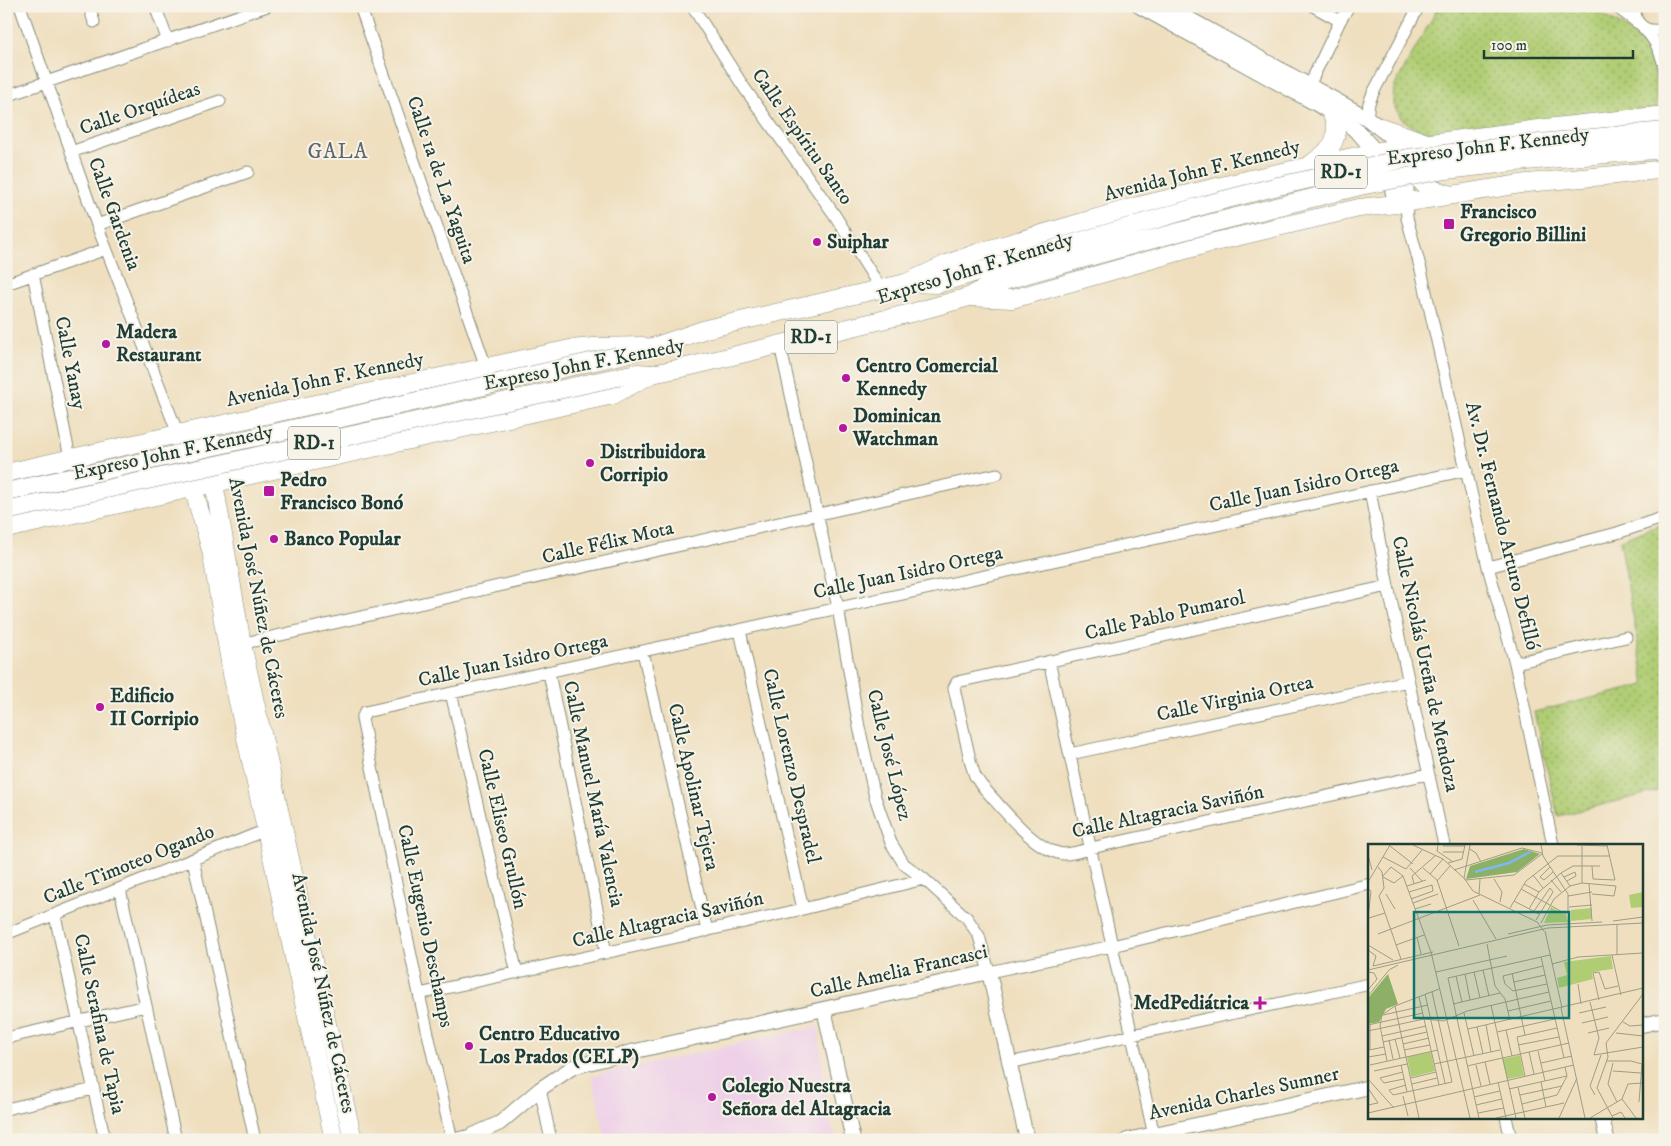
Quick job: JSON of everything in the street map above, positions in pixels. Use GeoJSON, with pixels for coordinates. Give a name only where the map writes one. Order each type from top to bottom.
{"type":"FeatureCollection","features":[{"type":"Feature","properties":{"kind":"main road"},"geometry":{"type":"LineString","coordinates":[[1140,6],[1330,111],[1359,133],[1387,165],[1403,208]]}},
{"type":"Feature","properties":{"kind":"main road"},"geometry":{"type":"LineString","coordinates":[[1165,6],[1374,123],[1409,138],[1433,142]]}},
{"type":"Feature","properties":{"kind":"main road"},"geometry":{"type":"LineString","coordinates":[[1305,167],[1322,157],[1332,145],[1336,129],[1335,121],[1330,111]]}},
{"type":"Feature","properties":{"kind":"main road","name":"Avenida John F. Kennedy"},"geometry":{"type":"LineString","coordinates":[[906,283],[948,264],[1084,222],[1206,189],[1305,167],[1399,147],[1433,142],[1665,115]]}},
{"type":"Feature","properties":{"kind":"main road"},"geometry":{"type":"LineString","coordinates":[[1374,123],[1392,137],[1399,147],[1406,164],[1403,208]]}},
{"type":"Feature","properties":{"kind":"main road","name":"Expreso John F. Kennedy"},"geometry":{"type":"LineString","coordinates":[[6,511],[622,376],[638,373],[652,374],[691,366],[969,297],[1030,265],[1208,204],[1296,182],[1408,158],[1540,142],[1665,131]]}},
{"type":"Feature","properties":{"kind":"main road"},"geometry":{"type":"LineString","coordinates":[[1433,142],[1420,154],[1416,166],[1417,173],[1426,185],[1450,194]]}},
{"type":"Feature","properties":{"kind":"main road","name":"Expreso John F. Kennedy"},"geometry":{"type":"LineString","coordinates":[[6,492],[616,356],[656,346],[706,329],[906,283],[938,284],[1136,243],[1360,186],[1438,171],[1665,149]]}},
{"type":"Feature","properties":{"kind":"main road"},"geometry":{"type":"LineString","coordinates":[[1348,158],[1361,166],[1370,179],[1372,191],[1370,197],[1359,208]]}},
{"type":"Feature","properties":{"kind":"main road","name":"RD-1"},"geometry":{"type":"LineString","coordinates":[[969,297],[1012,299],[1206,244],[1359,208],[1403,208],[1450,194],[1527,183],[1665,169]]}},
{"type":"Feature","properties":{"kind":"main road","name":"Avenida John F. Kennedy"},"geometry":{"type":"LineString","coordinates":[[6,473],[570,349],[656,346]]}},
{"type":"Feature","properties":{"kind":"main road","name":"RD-1"},"geometry":{"type":"LineString","coordinates":[[6,529],[613,395],[652,374]]}},
{"type":"Feature","properties":{"kind":"main road"},"geometry":{"type":"LineString","coordinates":[[248,419],[223,434],[219,442],[220,455],[227,468],[235,471],[263,472]]}},
{"type":"Feature","properties":{"kind":"main road","name":"Avenida José Núñez de Cáceres"},"geometry":{"type":"LineString","coordinates":[[178,434],[200,445],[209,460],[214,483],[235,645],[232,674],[334,1140]]}},
{"type":"Feature","properties":{"kind":"main road","name":"Avenida José Núñez de Cáceres"},"geometry":{"type":"LineString","coordinates":[[178,434],[211,550],[235,645],[352,1140]]}},
{"type":"Feature","properties":{"kind":"main road"},"geometry":{"type":"LineString","coordinates":[[132,444],[154,448],[166,453],[170,468],[168,482],[162,488],[140,500]]}},
{"type":"Feature","properties":{"kind":"street","name":"Calle Gardenia"},"geometry":{"type":"LineString","coordinates":[[20,6],[97,225],[178,434]]}},
{"type":"Feature","properties":{"kind":"street"},"geometry":{"type":"LineString","coordinates":[[89,6],[94,22]]}},
{"type":"Feature","properties":{"kind":"street"},"geometry":{"type":"LineString","coordinates":[[155,6],[168,41]]}},
{"type":"Feature","properties":{"kind":"street"},"geometry":{"type":"LineString","coordinates":[[6,96],[267,6]]}},
{"type":"Feature","properties":{"kind":"street","name":"Calle 1a de La Yaguita"},"geometry":{"type":"LineString","coordinates":[[360,6],[486,367]]}},
{"type":"Feature","properties":{"kind":"street","name":"Calle Espíritu Santo"},"geometry":{"type":"LineString","coordinates":[[692,6],[743,86],[834,214],[881,289]]}},
{"type":"Feature","properties":{"kind":"street"},"geometry":{"type":"LineString","coordinates":[[1313,6],[1340,21]]}},
{"type":"Feature","properties":{"kind":"street"},"geometry":{"type":"LineString","coordinates":[[1310,86],[1340,21],[1349,6]]}},
{"type":"Feature","properties":{"kind":"street"},"geometry":{"type":"LineString","coordinates":[[1374,123],[1369,103],[1419,6]]}},
{"type":"Feature","properties":{"kind":"street"},"geometry":{"type":"LineString","coordinates":[[1615,6],[1653,37],[1665,72]]}},
{"type":"Feature","properties":{"kind":"street"},"geometry":{"type":"LineString","coordinates":[[1635,6],[1634,14],[1642,27],[1651,31],[1665,28]]}},
{"type":"Feature","properties":{"kind":"street","name":"Calle Orquídeas"},"geometry":{"type":"LineString","coordinates":[[71,152],[220,101]]}},
{"type":"Feature","properties":{"kind":"street"},"geometry":{"type":"LineString","coordinates":[[97,225],[248,172]]}},
{"type":"Feature","properties":{"kind":"street","name":"Av. Dr. Fernando Arturo Defilló"},"geometry":{"type":"LineString","coordinates":[[1403,208],[1421,270],[1488,567],[1515,663],[1553,844]]}},
{"type":"Feature","properties":{"kind":"street"},"geometry":{"type":"LineString","coordinates":[[6,284],[106,249]]}},
{"type":"Feature","properties":{"kind":"street","name":"Calle Yanay"},"geometry":{"type":"LineString","coordinates":[[33,274],[70,458]]}},
{"type":"Feature","properties":{"kind":"street","name":"Calle José López"},"geometry":{"type":"LineString","coordinates":[[780,345],[838,608],[859,727],[875,796],[891,843],[904,864],[924,879],[967,918],[979,936],[1027,1140]]}},
{"type":"Feature","properties":{"kind":"street","name":"Calle Juan Isidro Ortega"},"geometry":{"type":"LineString","coordinates":[[362,719],[365,712],[1467,470]]}},
{"type":"Feature","properties":{"kind":"street","name":"Calle Félix Mota"},"geometry":{"type":"LineString","coordinates":[[235,645],[998,474]]}},
{"type":"Feature","properties":{"kind":"street","name":"Calle Nicolás Ureña de Mendoza"},"geometry":{"type":"LineString","coordinates":[[1370,491],[1388,586],[1444,844]]}},
{"type":"Feature","properties":{"kind":"street"},"geometry":{"type":"LineString","coordinates":[[1488,567],[1617,533],[1665,517]]}},
{"type":"Feature","properties":{"kind":"street","name":"Calle Pablo Pumarol"},"geometry":{"type":"LineString","coordinates":[[954,688],[957,682],[1388,586]]}},
{"type":"Feature","properties":{"kind":"street","name":"Calle Lorenzo Despradel"},"geometry":{"type":"LineString","coordinates":[[740,631],[803,909]]}},
{"type":"Feature","properties":{"kind":"street"},"geometry":{"type":"LineString","coordinates":[[1515,663],[1626,637]]}},
{"type":"Feature","properties":{"kind":"street","name":"Calle Apolinar Tejera"},"geometry":{"type":"LineString","coordinates":[[644,652],[707,931]]}},
{"type":"Feature","properties":{"kind":"street"},"geometry":{"type":"LineString","coordinates":[[1049,661],[1155,1137]]}},
{"type":"Feature","properties":{"kind":"street","name":"Calle Manuel María Valencia"},"geometry":{"type":"LineString","coordinates":[[549,673],[606,953]]}},
{"type":"Feature","properties":{"kind":"street","name":"Calle Virginia Ortea"},"geometry":{"type":"LineString","coordinates":[[1070,754],[1408,681]]}},
{"type":"Feature","properties":{"kind":"street","name":"Calle Altagracia Saviñón"},"geometry":{"type":"LineString","coordinates":[[954,688],[975,776],[981,785],[1033,840],[1062,854],[1428,774]]}},
{"type":"Feature","properties":{"kind":"street","name":"Calle Eliseo Grullón"},"geometry":{"type":"LineString","coordinates":[[451,693],[517,973]]}},
{"type":"Feature","properties":{"kind":"street","name":"Calle Eugenio Deschamps"},"geometry":{"type":"LineString","coordinates":[[362,719],[419,994],[454,1140]]}},
{"type":"Feature","properties":{"kind":"street","name":"Calle Timoteo Ogando"},"geometry":{"type":"LineString","coordinates":[[6,934],[266,830]]}},
{"type":"Feature","properties":{"kind":"street"},"geometry":{"type":"LineString","coordinates":[[193,860],[255,1140]]}},
{"type":"Feature","properties":{"kind":"street","name":"Calle Altagracia Saviñón"},"geometry":{"type":"LineString","coordinates":[[419,994],[707,931],[924,879]]}},
{"type":"Feature","properties":{"kind":"street","name":"Calle Amelia Francasci"},"geometry":{"type":"LineString","coordinates":[[454,1140],[476,1134],[500,1123],[540,1089],[573,1067],[631,1052],[1112,946],[1368,884]]}},
{"type":"Feature","properties":{"kind":"street"},"geometry":{"type":"LineString","coordinates":[[120,889],[176,1140]]}},
{"type":"Feature","properties":{"kind":"street","name":"Calle Serafina de Tapia"},"geometry":{"type":"LineString","coordinates":[[55,916],[105,1140]]}},
{"type":"Feature","properties":{"kind":"street"},"geometry":{"type":"LineString","coordinates":[[1010,1063],[1368,984]]}},
{"type":"Feature","properties":{"kind":"street"},"geometry":{"type":"LineString","coordinates":[[6,1038],[146,1006]]}},
{"type":"Feature","properties":{"kind":"street"},"geometry":{"type":"LineString","coordinates":[[824,1009],[853,1140]]}},
{"type":"Feature","properties":{"kind":"street"},"geometry":{"type":"LineString","coordinates":[[1644,1025],[1665,1020]]}},
{"type":"Feature","properties":{"kind":"street","name":"Avenida Charles Sumner"},"geometry":{"type":"LineString","coordinates":[[1127,1140],[1155,1137],[1368,1087]]}},
{"type":"Feature","properties":{"kind":"street"},"geometry":{"type":"LineString","coordinates":[[6,1109],[94,1089]]}},
{"type":"Feature","properties":{"kind":"street"},"geometry":{"type":"LineString","coordinates":[[540,1089],[552,1140]]}},
{"type":"Feature","properties":{"kind":"street"},"geometry":{"type":"LineString","coordinates":[[1506,1118],[1511,1140]]}},
{"type":"Feature","properties":{"kind":"street"},"geometry":{"type":"LineString","coordinates":[[1602,1118],[1607,1140]]}},
{"type":"Feature","properties":{"kind":"shaded area","name":"Colegio Nuestra Señora del Altagracia"},"geometry":{"type":"Polygon","coordinates":[[[818,1026],[829,1118],[837,1140],[606,1140],[592,1076],[818,1026]]]}},
{"type":"Feature","properties":{"kind":"green space"},"geometry":{"type":"Polygon","coordinates":[[[1439,6],[1586,6],[1625,28],[1642,43],[1652,62],[1657,108],[1440,134],[1419,131],[1402,119],[1393,105],[1394,87],[1439,6]]]}},
{"type":"Feature","properties":{"kind":"green space"},"geometry":{"type":"Polygon","coordinates":[[[1665,523],[1665,789],[1558,816],[1534,712],[1645,685],[1620,540],[1665,523]]]}},
{"type":"Feature","properties":{"kind":"place","name":"Francisco Gregorio Billini"},"geometry":{"type":"Point","coordinates":[1449,224]}},
{"type":"Feature","properties":{"kind":"place","name":"Suiphar"},"geometry":{"type":"Point","coordinates":[817,242]}},
{"type":"Feature","properties":{"kind":"place","name":"Madera Restaurant"},"geometry":{"type":"Point","coordinates":[106,344]}},
{"type":"Feature","properties":{"kind":"place","name":"Centro Comercial Kennedy"},"geometry":{"type":"Point","coordinates":[846,378]}},
{"type":"Feature","properties":{"kind":"place","name":"Dominican Watchman"},"geometry":{"type":"Point","coordinates":[843,428]}},
{"type":"Feature","properties":{"kind":"place","name":"Distribuidora Corripio"},"geometry":{"type":"Point","coordinates":[590,463]}},
{"type":"Feature","properties":{"kind":"place","name":"Pedro Francisco Bonó"},"geometry":{"type":"Point","coordinates":[269,491]}},
{"type":"Feature","properties":{"kind":"place","name":"Banco Popular"},"geometry":{"type":"Point","coordinates":[274,539]}},
{"type":"Feature","properties":{"kind":"place","name":"Edificio II Corripio"},"geometry":{"type":"Point","coordinates":[100,707]}},
{"type":"Feature","properties":{"kind":"place","name":"MedPediátrica"},"geometry":{"type":"Point","coordinates":[1260,1003]}},
{"type":"Feature","properties":{"kind":"place","name":"Centro Educativo Los Prados (CELP)"},"geometry":{"type":"Point","coordinates":[469,1046]}},
{"type":"Feature","properties":{"kind":"place","name":"Colegio Nuestra Señora del Altagracia"},"geometry":{"type":"Point","coordinates":[712,1097]}},
{"type":"Feature","properties":{"kind":"district","name":"GALA"},"geometry":{"type":"Point","coordinates":[338,152]}}]}
